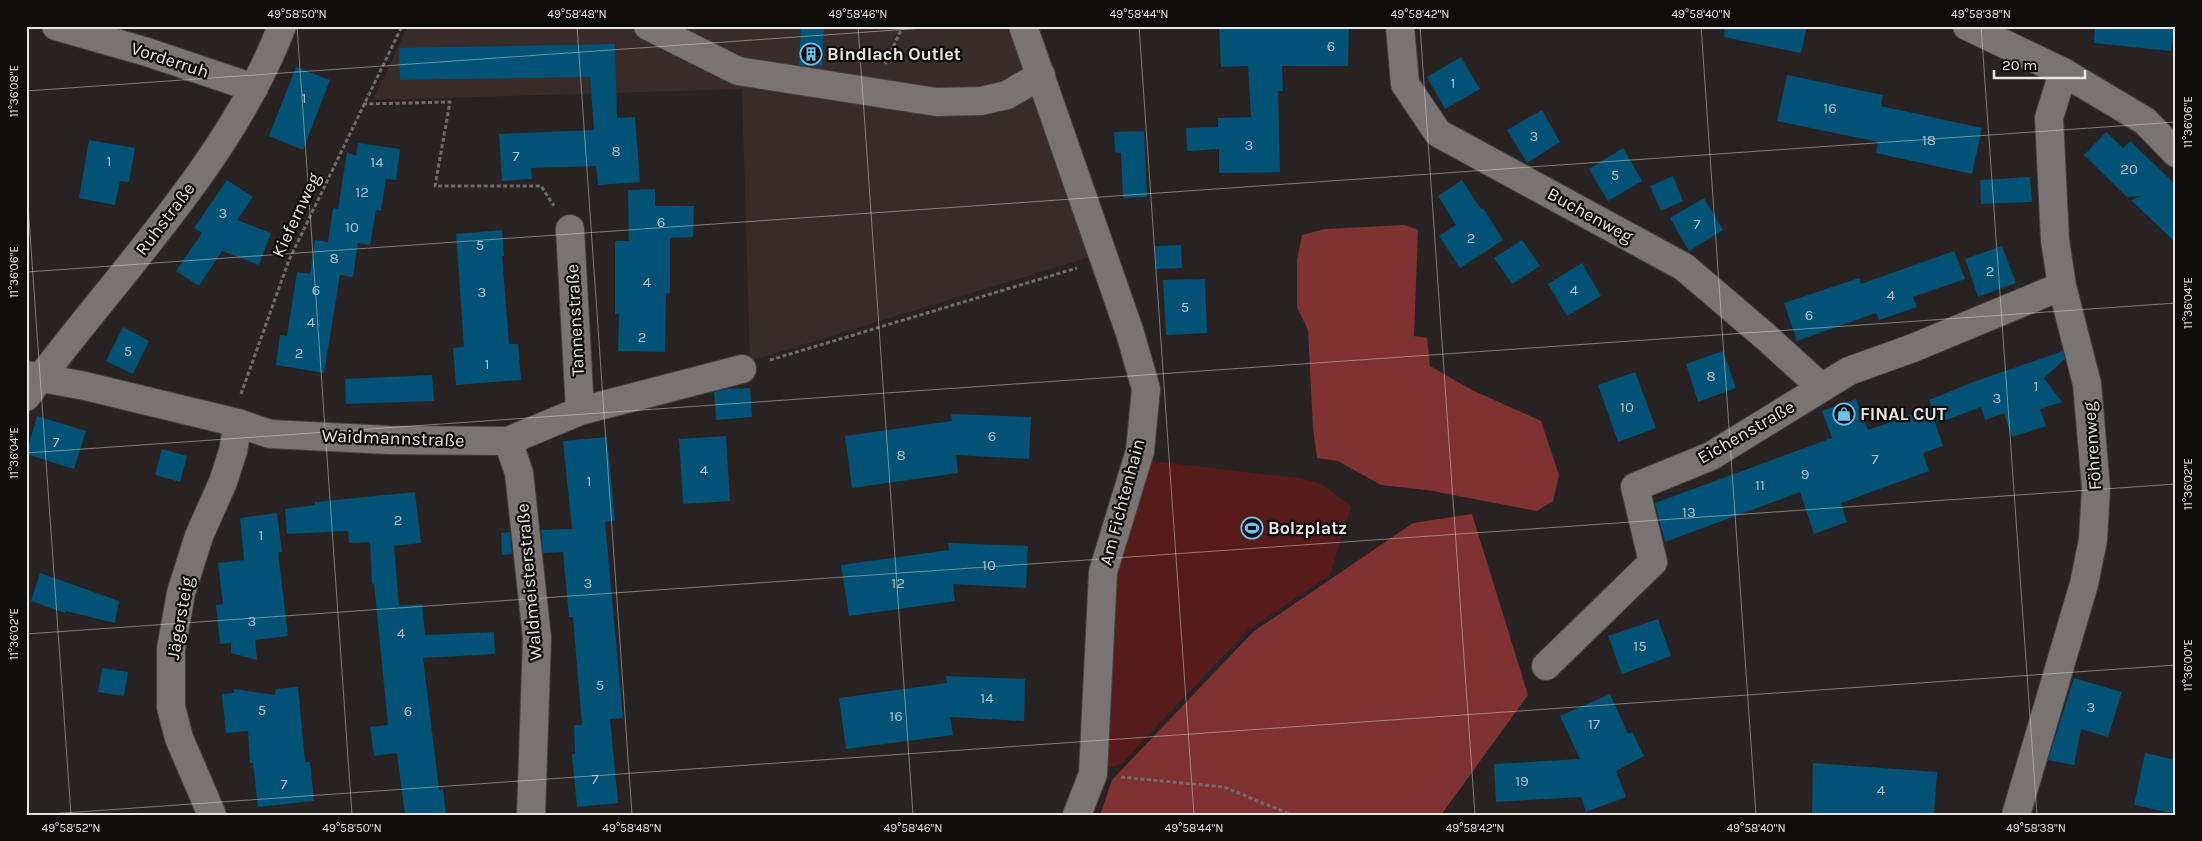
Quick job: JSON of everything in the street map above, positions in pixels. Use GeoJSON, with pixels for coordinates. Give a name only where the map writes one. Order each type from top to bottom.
{"type":"FeatureCollection","features":[{"type":"Feature","properties":{"kind":"street","name":"Vorderruh"},"geometry":{"type":"LineString","coordinates":[[56,26],[148,52],[254,88]]}},
{"type":"Feature","properties":{"kind":"street","name":"Ruhstraße"},"geometry":{"type":"LineString","coordinates":[[31,383],[151,238],[214,154],[254,88],[282,26]]}},
{"type":"Feature","properties":{"kind":"street"},"geometry":{"type":"LineString","coordinates":[[648,26],[738,71],[871,94],[936,102],[981,101],[1007,95],[1041,75]]}},
{"type":"Feature","properties":{"kind":"street","name":"Am Fichtenhain"},"geometry":{"type":"LineString","coordinates":[[1024,26],[1130,333],[1146,389],[1140,451],[1103,572],[1093,774],[1077,815]]}},
{"type":"Feature","properties":{"kind":"street","name":"Buchenweg"},"geometry":{"type":"LineString","coordinates":[[1400,26],[1405,84],[1438,132],[1684,267],[1821,387]]}},
{"type":"Feature","properties":{"kind":"street"},"geometry":{"type":"LineString","coordinates":[[1966,26],[2063,72],[2145,121],[2176,154]]}},
{"type":"Feature","properties":{"kind":"street","name":"Föhrenweg"},"geometry":{"type":"LineString","coordinates":[[2016,815],[2084,584],[2093,540],[2096,488],[2087,384],[2062,286],[2055,240],[2049,118],[2063,72]]}},
{"type":"Feature","properties":{"kind":"street","name":"Tannenstraße"},"geometry":{"type":"LineString","coordinates":[[570,230],[580,411]]}},
{"type":"Feature","properties":{"kind":"street","name":"Eichenstraße"},"geometry":{"type":"LineString","coordinates":[[1546,666],[1652,562],[1635,487],[1711,456],[1849,371],[1913,348],[2062,286]]}},
{"type":"Feature","properties":{"kind":"street","name":"Waidmannstraße"},"geometry":{"type":"LineString","coordinates":[[31,383],[238,423],[270,434],[389,440],[508,441],[580,411],[742,369]]}},
{"type":"Feature","properties":{"kind":"street","name":"Jägersteig"},"geometry":{"type":"LineString","coordinates":[[212,815],[179,738],[171,708],[171,650],[181,593],[198,536],[223,482],[233,451],[238,423]]}},
{"type":"Feature","properties":{"kind":"street","name":"Waldmeisterstraße"},"geometry":{"type":"LineString","coordinates":[[508,441],[519,473],[537,638],[531,815]]}},
{"type":"Feature","properties":{"kind":"path","name":"Kiefernweg"},"geometry":{"type":"LineString","coordinates":[[238,423],[238,402],[290,260],[402,26]]}},
{"type":"Feature","properties":{"kind":"path"},"geometry":{"type":"LineString","coordinates":[[871,94],[903,26]]}},
{"type":"Feature","properties":{"kind":"path"},"geometry":{"type":"LineString","coordinates":[[364,104],[450,102],[435,186],[541,186],[570,230]]}},
{"type":"Feature","properties":{"kind":"path"},"geometry":{"type":"LineString","coordinates":[[742,369],[1104,260]]}},
{"type":"Feature","properties":{"kind":"path"},"geometry":{"type":"LineString","coordinates":[[1093,774],[1224,787],[1292,815]]}},
{"type":"Feature","properties":{"kind":"shaded area"},"geometry":{"type":"Polygon","coordinates":[[[408,26],[1008,26],[1089,257],[750,361],[742,89],[373,100],[408,26]]]}},
{"type":"Feature","properties":{"kind":"shaded area"},"geometry":{"type":"Polygon","coordinates":[[[1405,225],[1418,230],[1414,336],[1427,338],[1430,366],[1472,390],[1541,421],[1559,475],[1553,501],[1537,511],[1427,490],[1381,485],[1338,461],[1317,458],[1313,428],[1308,330],[1297,307],[1297,260],[1302,235],[1325,229],[1405,225]]]}},
{"type":"Feature","properties":{"kind":"shaded area"},"geometry":{"type":"Polygon","coordinates":[[[1151,461],[1299,478],[1321,484],[1351,506],[1330,575],[1247,631],[1121,764],[1100,770],[1115,575],[1151,461]]]}},
{"type":"Feature","properties":{"kind":"shaded area"},"geometry":{"type":"Polygon","coordinates":[[[1472,514],[1528,695],[1441,815],[1100,815],[1112,780],[1253,632],[1413,523],[1472,514]]]}},
{"type":"Feature","properties":{"kind":"building"},"geometry":{"type":"Polygon","coordinates":[[[801,26],[824,26],[822,66],[799,65],[801,26]]]}},
{"type":"Feature","properties":{"kind":"building"},"geometry":{"type":"Polygon","coordinates":[[[1219,26],[1349,26],[1348,66],[1282,66],[1283,91],[1278,91],[1280,172],[1219,173],[1219,149],[1187,151],[1186,128],[1218,127],[1218,118],[1251,117],[1248,66],[1221,67],[1219,26]]]}},
{"type":"Feature","properties":{"kind":"building"},"geometry":{"type":"Polygon","coordinates":[[[1725,26],[1807,26],[1801,53],[1724,37],[1725,26]]]}},
{"type":"Feature","properties":{"kind":"building"},"geometry":{"type":"Polygon","coordinates":[[[2095,26],[2174,26],[2171,51],[2094,43],[2095,26]]]}},
{"type":"Feature","properties":{"kind":"building"},"geometry":{"type":"Polygon","coordinates":[[[615,44],[617,118],[635,117],[640,182],[598,185],[596,166],[531,168],[532,179],[502,181],[499,134],[594,130],[590,77],[400,80],[399,48],[615,44]]]}},
{"type":"Feature","properties":{"kind":"building"},"geometry":{"type":"Polygon","coordinates":[[[1461,57],[1480,89],[1445,109],[1427,77],[1461,57]]]}},
{"type":"Feature","properties":{"kind":"building"},"geometry":{"type":"Polygon","coordinates":[[[296,67],[330,80],[303,150],[269,136],[296,67]]]}},
{"type":"Feature","properties":{"kind":"building"},"geometry":{"type":"Polygon","coordinates":[[[1787,75],[1883,95],[1881,106],[1982,128],[1972,174],[1876,153],[1878,142],[1777,121],[1787,75]]]}},
{"type":"Feature","properties":{"kind":"building"},"geometry":{"type":"Polygon","coordinates":[[[1542,110],[1560,142],[1527,163],[1507,130],[1542,110]]]}},
{"type":"Feature","properties":{"kind":"building"},"geometry":{"type":"Polygon","coordinates":[[[1144,131],[1147,197],[1123,198],[1121,153],[1115,152],[1114,132],[1144,131]]]}},
{"type":"Feature","properties":{"kind":"building"},"geometry":{"type":"Polygon","coordinates":[[[2106,132],[2123,148],[2130,141],[2176,185],[2176,243],[2131,200],[2142,196],[2127,197],[2084,155],[2106,132]]]}},
{"type":"Feature","properties":{"kind":"building"},"geometry":{"type":"Polygon","coordinates":[[[89,140],[135,148],[129,182],[120,181],[115,205],[79,198],[89,140]]]}},
{"type":"Feature","properties":{"kind":"building"},"geometry":{"type":"Polygon","coordinates":[[[358,143],[400,149],[396,180],[386,179],[381,211],[376,210],[370,245],[358,243],[353,277],[340,275],[324,373],[276,365],[280,335],[287,336],[297,272],[310,274],[315,240],[328,242],[333,208],[338,209],[347,152],[356,156],[358,143]]]}},
{"type":"Feature","properties":{"kind":"building"},"geometry":{"type":"Polygon","coordinates":[[[1623,148],[1642,181],[1608,201],[1589,169],[1623,148]]]}},
{"type":"Feature","properties":{"kind":"building"},"geometry":{"type":"Polygon","coordinates":[[[1673,176],[1683,201],[1661,211],[1650,186],[1673,176]]]}},
{"type":"Feature","properties":{"kind":"building"},"geometry":{"type":"Polygon","coordinates":[[[2030,177],[2032,202],[1981,204],[1980,180],[2030,177]]]}},
{"type":"Feature","properties":{"kind":"building"},"geometry":{"type":"Polygon","coordinates":[[[227,180],[253,197],[237,220],[271,233],[259,265],[222,251],[199,286],[176,271],[202,233],[194,228],[227,180]]]}},
{"type":"Feature","properties":{"kind":"building"},"geometry":{"type":"Polygon","coordinates":[[[1462,180],[1481,209],[1483,208],[1503,240],[1460,268],[1439,236],[1456,225],[1438,196],[1462,180]]]}},
{"type":"Feature","properties":{"kind":"building"},"geometry":{"type":"Polygon","coordinates":[[[655,189],[655,206],[694,206],[693,237],[670,238],[670,293],[666,294],[665,352],[618,351],[619,314],[615,314],[615,241],[629,241],[628,190],[655,189]]]}},
{"type":"Feature","properties":{"kind":"building"},"geometry":{"type":"Polygon","coordinates":[[[1704,198],[1723,230],[1689,251],[1670,218],[1704,198]]]}},
{"type":"Feature","properties":{"kind":"building"},"geometry":{"type":"Polygon","coordinates":[[[502,230],[504,256],[502,256],[509,344],[518,344],[521,380],[456,385],[453,348],[464,347],[456,234],[502,230]]]}},
{"type":"Feature","properties":{"kind":"building"},"geometry":{"type":"Polygon","coordinates":[[[1522,240],[1540,266],[1512,284],[1494,258],[1522,240]]]}},
{"type":"Feature","properties":{"kind":"building"},"geometry":{"type":"Polygon","coordinates":[[[1181,245],[1182,268],[1156,269],[1155,246],[1181,245]]]}},
{"type":"Feature","properties":{"kind":"building"},"geometry":{"type":"Polygon","coordinates":[[[2002,246],[2016,283],[1978,297],[1965,259],[2002,246]]]}},
{"type":"Feature","properties":{"kind":"building"},"geometry":{"type":"Polygon","coordinates":[[[1954,251],[1965,279],[1913,297],[1917,307],[1879,320],[1876,313],[1797,341],[1784,303],[1859,278],[1861,284],[1954,251]]]}},
{"type":"Feature","properties":{"kind":"building"},"geometry":{"type":"Polygon","coordinates":[[[1582,263],[1601,296],[1567,316],[1548,284],[1582,263]]]}},
{"type":"Feature","properties":{"kind":"building"},"geometry":{"type":"Polygon","coordinates":[[[1205,279],[1207,333],[1166,335],[1163,280],[1205,279]]]}},
{"type":"Feature","properties":{"kind":"building"},"geometry":{"type":"Polygon","coordinates":[[[123,327],[149,341],[133,374],[106,361],[123,327]]]}},
{"type":"Feature","properties":{"kind":"building"},"geometry":{"type":"Polygon","coordinates":[[[1723,351],[1736,388],[1698,402],[1686,364],[1723,351]]]}},
{"type":"Feature","properties":{"kind":"building"},"geometry":{"type":"Polygon","coordinates":[[[2063,351],[2065,359],[2044,378],[2062,402],[2040,409],[2046,426],[2012,437],[2004,413],[1985,420],[1981,407],[1938,423],[1929,400],[1973,382],[2063,351]]]}},
{"type":"Feature","properties":{"kind":"building"},"geometry":{"type":"Polygon","coordinates":[[[1635,372],[1656,428],[1618,442],[1598,385],[1635,372]]]}},
{"type":"Feature","properties":{"kind":"building"},"geometry":{"type":"Polygon","coordinates":[[[432,375],[434,401],[346,404],[345,379],[432,375]]]}},
{"type":"Feature","properties":{"kind":"building"},"geometry":{"type":"Polygon","coordinates":[[[750,388],[752,417],[716,420],[714,392],[727,389],[750,388]]]}},
{"type":"Feature","properties":{"kind":"building"},"geometry":{"type":"Polygon","coordinates":[[[1856,399],[1868,430],[1930,408],[1943,446],[1923,453],[1929,471],[1841,503],[1847,522],[1814,534],[1800,492],[1665,542],[1655,503],[1832,438],[1822,411],[1856,399]]]}},
{"type":"Feature","properties":{"kind":"building"},"geometry":{"type":"Polygon","coordinates":[[[951,414],[1031,417],[1029,459],[956,455],[958,473],[852,488],[845,436],[952,421],[951,414]]]}},
{"type":"Feature","properties":{"kind":"building"},"geometry":{"type":"Polygon","coordinates":[[[37,416],[86,431],[74,469],[26,454],[37,416]]]}},
{"type":"Feature","properties":{"kind":"building"},"geometry":{"type":"Polygon","coordinates":[[[726,436],[730,501],[683,504],[679,439],[726,436]]]}},
{"type":"Feature","properties":{"kind":"building"},"geometry":{"type":"Polygon","coordinates":[[[607,437],[615,521],[605,522],[623,718],[610,719],[618,803],[577,807],[572,754],[575,754],[574,725],[582,725],[573,617],[569,617],[563,552],[543,553],[541,530],[572,529],[563,441],[607,437]]]}},
{"type":"Feature","properties":{"kind":"building"},"geometry":{"type":"Polygon","coordinates":[[[162,449],[187,456],[180,482],[155,475],[162,449]]]}},
{"type":"Feature","properties":{"kind":"building"},"geometry":{"type":"Polygon","coordinates":[[[415,492],[421,543],[394,546],[399,606],[422,604],[425,635],[494,632],[495,654],[423,658],[439,790],[443,789],[446,815],[405,815],[397,753],[374,756],[370,727],[388,725],[374,583],[372,584],[370,542],[349,543],[348,531],[287,534],[285,509],[315,505],[315,502],[415,492]]]}},
{"type":"Feature","properties":{"kind":"building"},"geometry":{"type":"Polygon","coordinates":[[[277,513],[282,552],[278,552],[288,636],[255,640],[257,660],[231,653],[231,643],[220,644],[216,605],[223,604],[218,563],[244,560],[240,518],[277,513]]]}},
{"type":"Feature","properties":{"kind":"building"},"geometry":{"type":"Polygon","coordinates":[[[510,532],[512,554],[502,555],[501,533],[510,532]]]}},
{"type":"Feature","properties":{"kind":"building"},"geometry":{"type":"Polygon","coordinates":[[[948,543],[1028,546],[1026,588],[953,584],[955,601],[849,616],[841,565],[949,550],[948,543]]]}},
{"type":"Feature","properties":{"kind":"building"},"geometry":{"type":"Polygon","coordinates":[[[40,573],[119,601],[115,623],[66,611],[65,613],[31,601],[40,573]]]}},
{"type":"Feature","properties":{"kind":"building"},"geometry":{"type":"Polygon","coordinates":[[[1658,619],[1671,656],[1622,674],[1608,636],[1658,619]]]}},
{"type":"Feature","properties":{"kind":"building"},"geometry":{"type":"Polygon","coordinates":[[[102,668],[128,672],[124,696],[98,692],[102,668]]]}},
{"type":"Feature","properties":{"kind":"building"},"geometry":{"type":"Polygon","coordinates":[[[946,676],[1025,679],[1024,721],[950,717],[953,735],[846,749],[839,698],[947,683],[946,676]]]}},
{"type":"Feature","properties":{"kind":"building"},"geometry":{"type":"Polygon","coordinates":[[[2074,678],[2122,692],[2108,737],[2081,729],[2074,765],[2048,760],[2074,678]]]}},
{"type":"Feature","properties":{"kind":"building"},"geometry":{"type":"Polygon","coordinates":[[[298,687],[305,762],[310,762],[314,801],[258,807],[253,763],[250,763],[248,731],[226,733],[222,694],[234,693],[234,689],[275,695],[276,689],[298,687]]]}},
{"type":"Feature","properties":{"kind":"building"},"geometry":{"type":"Polygon","coordinates":[[[1610,694],[1628,734],[1632,732],[1644,756],[1616,771],[1626,797],[1586,812],[1581,797],[1496,802],[1494,764],[1580,759],[1560,716],[1610,694]]]}},
{"type":"Feature","properties":{"kind":"building"},"geometry":{"type":"Polygon","coordinates":[[[2145,753],[2176,760],[2176,814],[2134,805],[2145,753]]]}},
{"type":"Feature","properties":{"kind":"building"},"geometry":{"type":"Polygon","coordinates":[[[1813,763],[1937,772],[1934,815],[1812,815],[1813,763]]]}},
{"type":"Feature","properties":{"kind":"place","name":"Bindlach Outlet"},"geometry":{"type":"Point","coordinates":[811,54]}},
{"type":"Feature","properties":{"kind":"place","name":"FINAL CUT"},"geometry":{"type":"Point","coordinates":[1844,414]}},
{"type":"Feature","properties":{"kind":"place","name":"Bolzplatz"},"geometry":{"type":"Point","coordinates":[1252,528]}}]}
